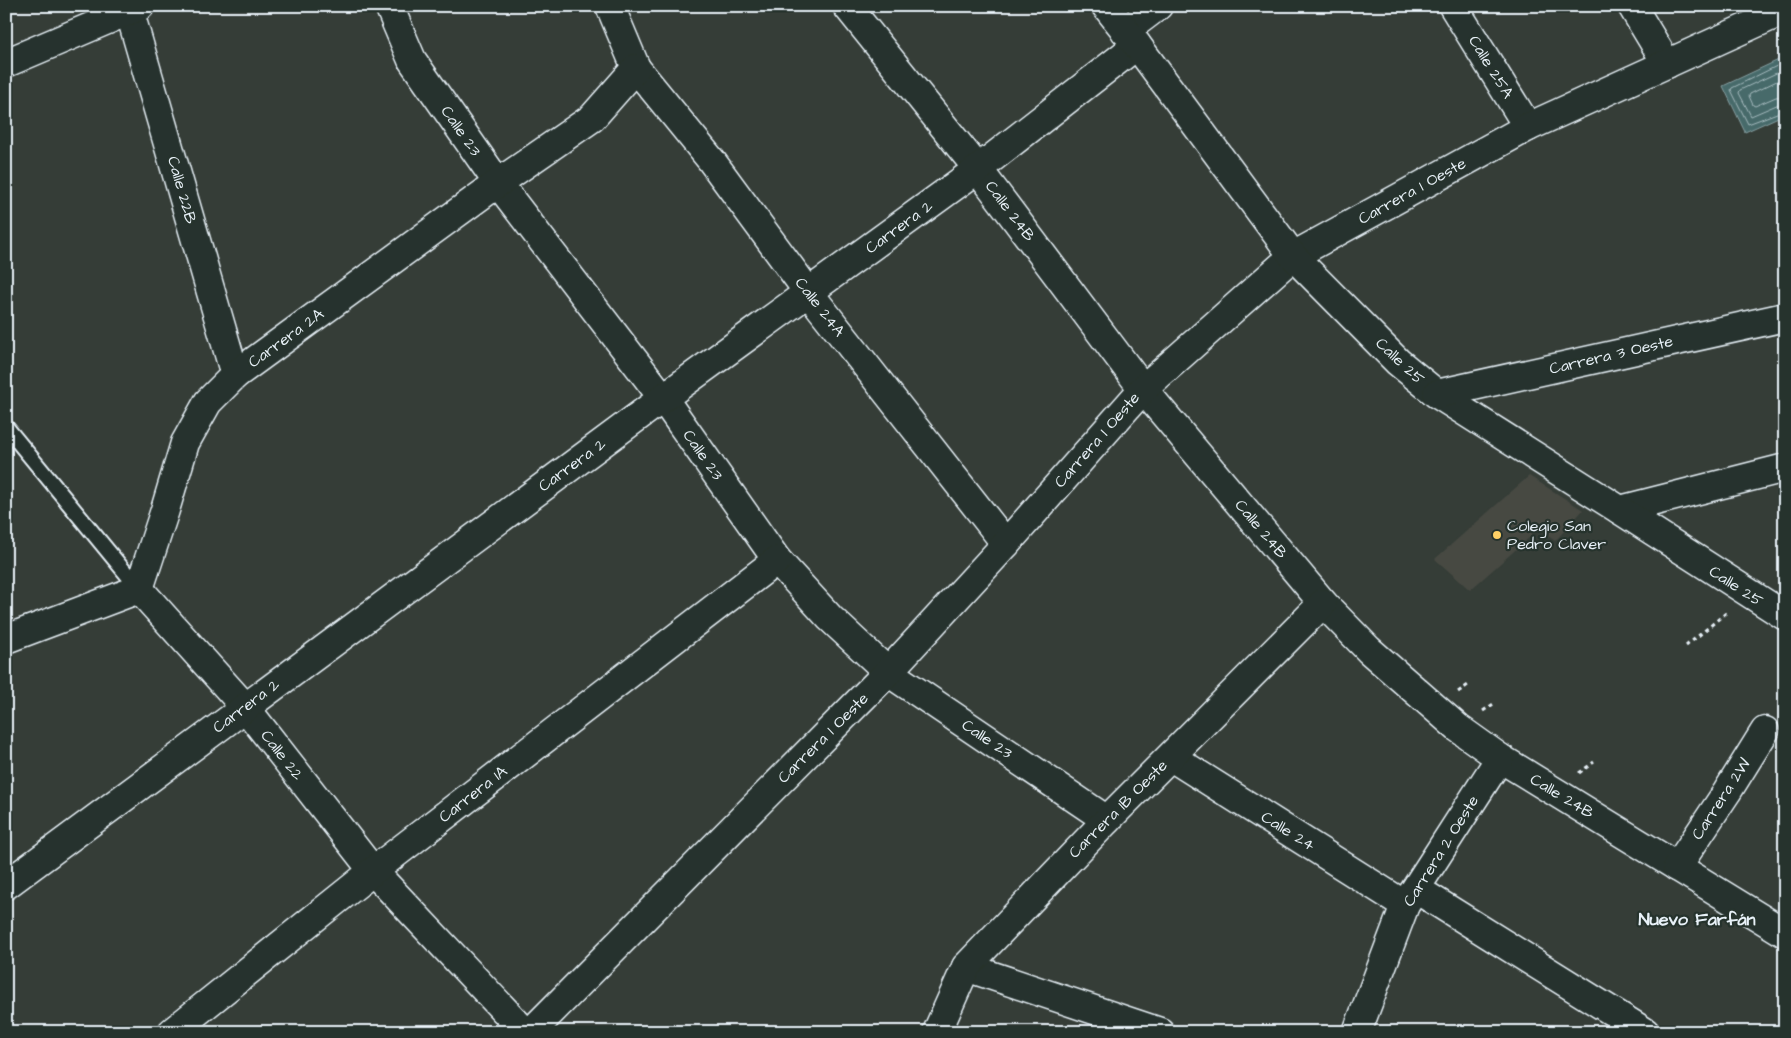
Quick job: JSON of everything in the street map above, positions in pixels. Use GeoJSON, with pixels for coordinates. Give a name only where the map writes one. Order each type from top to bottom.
{"type":"FeatureCollection","features":[{"type":"Feature","properties":{"kind":"street","name":"Calle 23"},"geometry":{"type":"LineString","coordinates":[[388,6],[412,60],[498,183],[663,398],[777,560],[830,618],[888,672],[1107,820]]}},
{"type":"Feature","properties":{"kind":"street"},"geometry":{"type":"LineString","coordinates":[[610,6],[636,68]]}},
{"type":"Feature","properties":{"kind":"street","name":"Calle 24B"},"geometry":{"type":"LineString","coordinates":[[846,6],[978,169],[1143,389],[1322,603],[1369,650],[1458,728],[1500,758],[1785,933]]}},
{"type":"Feature","properties":{"kind":"street","name":"Calle 25"},"geometry":{"type":"LineString","coordinates":[[1106,6],[1293,256],[1398,362],[1437,394],[1785,616]]}},
{"type":"Feature","properties":{"kind":"street","name":"Carrera 2"},"geometry":{"type":"LineString","coordinates":[[6,885],[663,398],[978,169],[1131,38],[1158,6]]}},
{"type":"Feature","properties":{"kind":"street","name":"Calle 25A"},"geometry":{"type":"LineString","coordinates":[[1453,6],[1528,127]]}},
{"type":"Feature","properties":{"kind":"street"},"geometry":{"type":"LineString","coordinates":[[1632,6],[1667,64]]}},
{"type":"Feature","properties":{"kind":"street"},"geometry":{"type":"LineString","coordinates":[[6,63],[133,8]]}},
{"type":"Feature","properties":{"kind":"street","name":"Calle 22B"},"geometry":{"type":"LineString","coordinates":[[133,8],[235,375]]}},
{"type":"Feature","properties":{"kind":"street","name":"Carrera 1 Oeste"},"geometry":{"type":"LineString","coordinates":[[531,1032],[888,672],[1006,544],[1143,389],[1293,256],[1528,127],[1785,10]]}},
{"type":"Feature","properties":{"kind":"street","name":"Carrera 2A"},"geometry":{"type":"LineString","coordinates":[[139,589],[185,443],[208,402],[235,375],[498,183],[592,118],[636,68]]}},
{"type":"Feature","properties":{"kind":"street","name":"Calle 24A"},"geometry":{"type":"LineString","coordinates":[[636,68],[711,160],[809,293],[1006,544]]}},
{"type":"Feature","properties":{"kind":"street","name":"Carrera 3 Oeste"},"geometry":{"type":"LineString","coordinates":[[1437,394],[1785,317]]}},
{"type":"Feature","properties":{"kind":"street"},"geometry":{"type":"LineString","coordinates":[[1620,510],[1785,468]]}},
{"type":"Feature","properties":{"kind":"street","name":"Carrera 1A"},"geometry":{"type":"LineString","coordinates":[[172,1032],[373,871],[777,560]]}},
{"type":"Feature","properties":{"kind":"street"},"geometry":{"type":"LineString","coordinates":[[6,639],[139,589]]}},
{"type":"Feature","properties":{"kind":"street","name":"Calle 22"},"geometry":{"type":"LineString","coordinates":[[139,589],[245,707],[373,871],[525,1032]]}},
{"type":"Feature","properties":{"kind":"street","name":"Carrera 1B Oeste"},"geometry":{"type":"LineString","coordinates":[[937,1032],[966,967],[1107,820],[1322,603]]}},
{"type":"Feature","properties":{"kind":"street","name":"Carrera 2W"},"geometry":{"type":"LineString","coordinates":[[1677,867],[1727,792],[1765,730]]}},
{"type":"Feature","properties":{"kind":"street","name":"Calle 24"},"geometry":{"type":"LineString","coordinates":[[1170,757],[1645,1032]]}},
{"type":"Feature","properties":{"kind":"street","name":"Carrera 2 Oeste"},"geometry":{"type":"LineString","coordinates":[[1357,1032],[1410,897],[1500,758]]}},
{"type":"Feature","properties":{"kind":"street"},"geometry":{"type":"LineString","coordinates":[[966,967],[1160,1032]]}},
{"type":"Feature","properties":{"kind":"lane","name":"Calle 22"},"geometry":{"type":"LineString","coordinates":[[6,427],[139,589]]}},
{"type":"Feature","properties":{"kind":"path"},"geometry":{"type":"LineString","coordinates":[[1686,646],[1749,594]]}},
{"type":"Feature","properties":{"kind":"shaded area","name":"Colegio San Pedro Claver"},"geometry":{"type":"Polygon","coordinates":[[[1529,476],[1583,510],[1555,541],[1539,529],[1470,590],[1435,559],[1529,476]]]}},
{"type":"Feature","properties":{"kind":"water"},"geometry":{"type":"Polygon","coordinates":[[[1785,57],[1785,114],[1745,132],[1723,86],[1785,57]]]}},
{"type":"Feature","properties":{"kind":"place","name":"Colegio San Pedro Claver"},"geometry":{"type":"Point","coordinates":[1497,535]}},
{"type":"Feature","properties":{"kind":"district","name":"Nuevo Farfán"},"geometry":{"type":"Point","coordinates":[1697,919]}}]}
